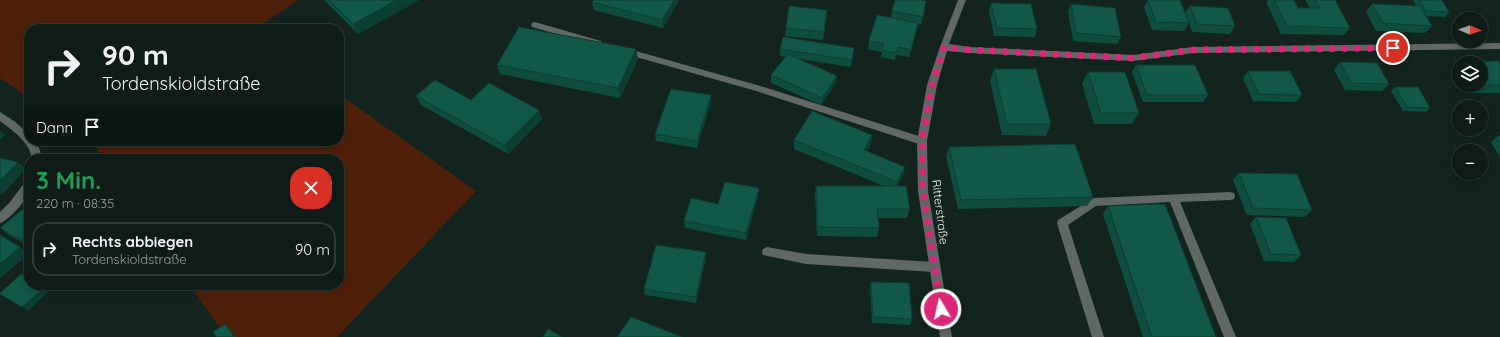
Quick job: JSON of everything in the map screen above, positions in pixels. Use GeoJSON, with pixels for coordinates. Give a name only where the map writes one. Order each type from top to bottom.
{"type":"FeatureCollection","features":[{"type":"Feature","properties":{"kind":"street","name":"Ritterstraße"},"geometry":{"type":"LineString","coordinates":[[946,337],[923,191],[922,141],[932,85],[944,47],[962,0]]}},
{"type":"Feature","properties":{"kind":"street"},"geometry":{"type":"LineString","coordinates":[[535,25],[604,45]]}},
{"type":"Feature","properties":{"kind":"street"},"geometry":{"type":"LineString","coordinates":[[944,47],[970,50],[1133,58],[1193,50],[1500,46]]}},
{"type":"Feature","properties":{"kind":"street"},"geometry":{"type":"LineString","coordinates":[[619,49],[757,88],[922,141]]}},
{"type":"Feature","properties":{"kind":"street"},"geometry":{"type":"LineString","coordinates":[[0,116],[24,134]]}},
{"type":"Feature","properties":{"kind":"street"},"geometry":{"type":"LineString","coordinates":[[0,219],[14,205],[24,192]]}},
{"type":"Feature","properties":{"kind":"street"},"geometry":{"type":"LineString","coordinates":[[1098,337],[1062,223],[1094,202],[1230,196]]}},
{"type":"Feature","properties":{"kind":"street"},"geometry":{"type":"LineString","coordinates":[[1173,198],[1230,337]]}},
{"type":"Feature","properties":{"kind":"street"},"geometry":{"type":"LineString","coordinates":[[767,252],[806,259],[934,267]]}},
{"type":"Feature","properties":{"kind":"shaded area"},"geometry":{"type":"Polygon","coordinates":[[[0,0],[298,0],[262,24],[24,24],[24,95],[0,78],[0,0]]]}},
{"type":"Feature","properties":{"kind":"shaded area"},"geometry":{"type":"Polygon","coordinates":[[[344,98],[476,191],[337,337],[226,337],[193,290],[344,290],[344,154],[100,154],[95,146],[344,146],[344,98]]]}},
{"type":"Feature","properties":{"kind":"building"},"geometry":{"type":"Polygon","coordinates":[[[329,0],[397,0],[353,24],[329,0]]]}},
{"type":"Feature","properties":{"kind":"building"},"geometry":{"type":"Polygon","coordinates":[[[594,0],[674,0],[662,20],[592,2],[594,0]]]}},
{"type":"Feature","properties":{"kind":"building"},"geometry":{"type":"Polygon","coordinates":[[[895,0],[926,1],[923,17],[892,11],[895,0]]]}},
{"type":"Feature","properties":{"kind":"building"},"geometry":{"type":"Polygon","coordinates":[[[1148,0],[1180,0],[1189,23],[1156,22],[1148,0]]]}},
{"type":"Feature","properties":{"kind":"building"},"geometry":{"type":"Polygon","coordinates":[[[1274,0],[1294,0],[1298,8],[1320,8],[1315,0],[1335,0],[1350,28],[1287,26],[1274,0]]]}},
{"type":"Feature","properties":{"kind":"building"},"geometry":{"type":"Polygon","coordinates":[[[1419,0],[1442,0],[1449,12],[1426,11],[1419,0]]]}},
{"type":"Feature","properties":{"kind":"building"},"geometry":{"type":"Polygon","coordinates":[[[991,3],[1031,4],[1037,29],[997,28],[991,3]]]}},
{"type":"Feature","properties":{"kind":"building"},"geometry":{"type":"Polygon","coordinates":[[[1071,4],[1115,8],[1121,37],[1076,33],[1071,4]]]}},
{"type":"Feature","properties":{"kind":"building"},"geometry":{"type":"Polygon","coordinates":[[[1372,4],[1420,6],[1432,26],[1383,23],[1372,4]]]}},
{"type":"Feature","properties":{"kind":"building"},"geometry":{"type":"Polygon","coordinates":[[[789,6],[827,10],[824,32],[786,28],[789,6]]]}},
{"type":"Feature","properties":{"kind":"building"},"geometry":{"type":"Polygon","coordinates":[[[1190,6],[1228,8],[1235,26],[1197,24],[1190,6]]]}},
{"type":"Feature","properties":{"kind":"building"},"geometry":{"type":"Polygon","coordinates":[[[877,15],[918,23],[911,50],[898,47],[896,53],[882,50],[884,44],[869,41],[877,15]]]}},
{"type":"Feature","properties":{"kind":"building"},"geometry":{"type":"Polygon","coordinates":[[[519,27],[636,49],[618,88],[497,65],[519,27]]]}},
{"type":"Feature","properties":{"kind":"building"},"geometry":{"type":"Polygon","coordinates":[[[783,37],[854,48],[852,60],[780,49],[783,37]]]}},
{"type":"Feature","properties":{"kind":"building"},"geometry":{"type":"Polygon","coordinates":[[[788,54],[837,76],[822,98],[771,75],[788,54]]]}},
{"type":"Feature","properties":{"kind":"building"},"geometry":{"type":"Polygon","coordinates":[[[1488,61],[1499,61],[1500,85],[1488,85],[1488,61]]]}},
{"type":"Feature","properties":{"kind":"building"},"geometry":{"type":"Polygon","coordinates":[[[1340,62],[1377,63],[1389,84],[1351,83],[1340,62]]]}},
{"type":"Feature","properties":{"kind":"building"},"geometry":{"type":"Polygon","coordinates":[[[1136,65],[1195,65],[1208,95],[1147,95],[1136,65]]]}},
{"type":"Feature","properties":{"kind":"building"},"geometry":{"type":"Polygon","coordinates":[[[994,69],[1036,69],[1051,124],[1007,124],[994,69]]]}},
{"type":"Feature","properties":{"kind":"building"},"geometry":{"type":"Polygon","coordinates":[[[1248,71],[1290,71],[1302,95],[1259,94],[1248,71]]]}},
{"type":"Feature","properties":{"kind":"building"},"geometry":{"type":"Polygon","coordinates":[[[1088,72],[1125,72],[1139,113],[1101,113],[1088,72]]]}},
{"type":"Feature","properties":{"kind":"building"},"geometry":{"type":"Polygon","coordinates":[[[435,80],[471,100],[489,83],[539,110],[504,145],[416,96],[435,80]]]}},
{"type":"Feature","properties":{"kind":"building"},"geometry":{"type":"Polygon","coordinates":[[[1395,87],[1418,87],[1430,108],[1407,107],[1395,87]]]}},
{"type":"Feature","properties":{"kind":"building"},"geometry":{"type":"Polygon","coordinates":[[[671,89],[711,95],[697,141],[655,134],[671,89]]]}},
{"type":"Feature","properties":{"kind":"building"},"geometry":{"type":"Polygon","coordinates":[[[812,111],[872,135],[864,150],[905,167],[897,182],[794,140],[812,111]]]}},
{"type":"Feature","properties":{"kind":"building"},"geometry":{"type":"Polygon","coordinates":[[[1075,144],[1093,197],[961,200],[949,147],[1075,144]]]}},
{"type":"Feature","properties":{"kind":"building"},"geometry":{"type":"Polygon","coordinates":[[[0,158],[18,162],[0,181],[0,158]]]}},
{"type":"Feature","properties":{"kind":"building"},"geometry":{"type":"Polygon","coordinates":[[[1239,173],[1297,174],[1312,210],[1253,208],[1239,173]]]}},
{"type":"Feature","properties":{"kind":"building"},"geometry":{"type":"Polygon","coordinates":[[[725,182],[759,188],[746,233],[684,221],[691,198],[718,204],[725,182]]]}},
{"type":"Feature","properties":{"kind":"building"},"geometry":{"type":"Polygon","coordinates":[[[816,186],[906,186],[910,209],[877,209],[879,228],[818,227],[816,186]]]}},
{"type":"Feature","properties":{"kind":"building"},"geometry":{"type":"Polygon","coordinates":[[[1165,204],[1216,337],[1152,337],[1108,206],[1165,204]]]}},
{"type":"Feature","properties":{"kind":"building"},"geometry":{"type":"Polygon","coordinates":[[[24,208],[24,241],[0,228],[24,208]]]}},
{"type":"Feature","properties":{"kind":"building"},"geometry":{"type":"Polygon","coordinates":[[[1256,217],[1286,218],[1301,255],[1271,254],[1256,217]]]}},
{"type":"Feature","properties":{"kind":"building"},"geometry":{"type":"Polygon","coordinates":[[[0,235],[20,247],[0,264],[0,235]]]}},
{"type":"Feature","properties":{"kind":"building"},"geometry":{"type":"Polygon","coordinates":[[[656,245],[706,252],[696,297],[644,289],[656,245]]]}},
{"type":"Feature","properties":{"kind":"building"},"geometry":{"type":"Polygon","coordinates":[[[21,274],[24,276],[24,290],[42,290],[22,307],[0,293],[21,274]]]}},
{"type":"Feature","properties":{"kind":"building"},"geometry":{"type":"Polygon","coordinates":[[[871,282],[909,283],[912,319],[873,317],[871,282]]]}},
{"type":"Feature","properties":{"kind":"building"},"geometry":{"type":"Polygon","coordinates":[[[631,317],[682,337],[617,337],[631,317]]]}},
{"type":"Feature","properties":{"kind":"building"},"geometry":{"type":"Polygon","coordinates":[[[225,324],[234,337],[217,337],[213,332],[225,324]]]}},
{"type":"Feature","properties":{"kind":"building"},"geometry":{"type":"Polygon","coordinates":[[[548,329],[562,337],[543,337],[548,329]]]}},
{"type":"Feature","properties":{"kind":"route"},"geometry":{"type":"LineString","coordinates":[[941,309],[923,191],[922,141],[932,85],[944,47],[970,50],[1133,58],[1193,50],[1393,48]]}}]}
